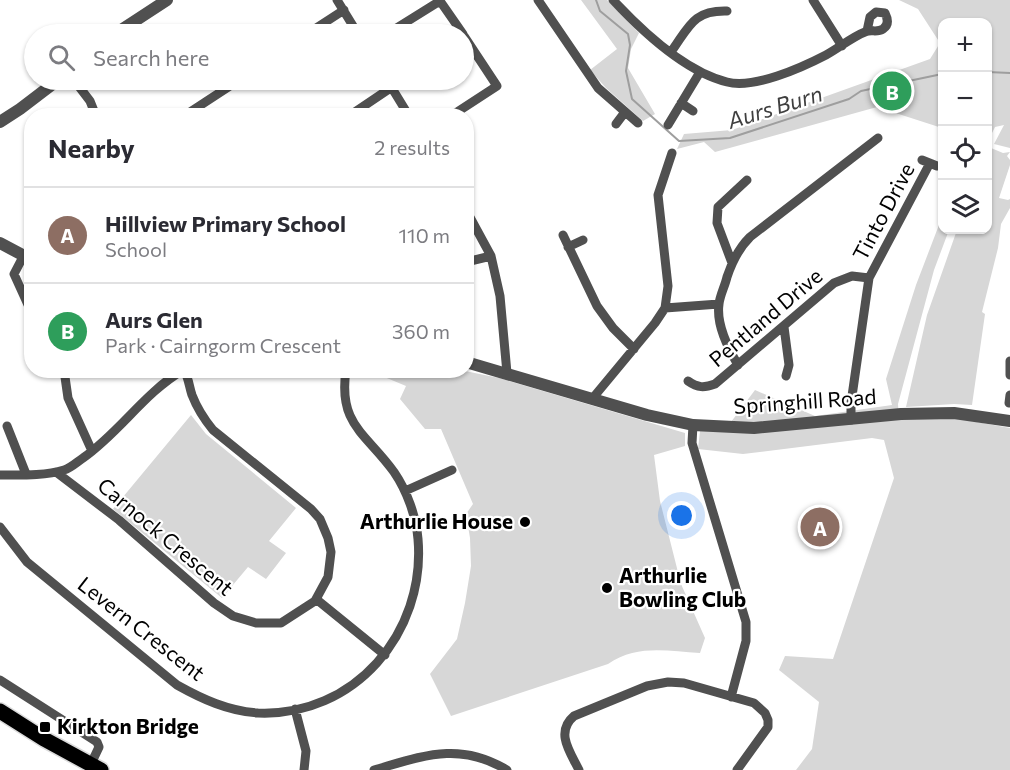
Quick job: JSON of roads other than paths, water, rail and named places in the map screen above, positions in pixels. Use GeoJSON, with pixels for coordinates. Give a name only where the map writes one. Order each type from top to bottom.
{"type":"FeatureCollection","features":[{"type":"Feature","properties":{"kind":"main road"},"geometry":{"type":"LineString","coordinates":[[0,711],[44,739],[96,767]]}},
{"type":"Feature","properties":{"kind":"street"},"geometry":{"type":"LineString","coordinates":[[131,24],[167,0]]}},
{"type":"Feature","properties":{"kind":"street"},"geometry":{"type":"LineString","coordinates":[[337,0],[352,24]]}},
{"type":"Feature","properties":{"kind":"street"},"geometry":{"type":"LineString","coordinates":[[403,24],[440,0],[456,24]]}},
{"type":"Feature","properties":{"kind":"street"},"geometry":{"type":"LineString","coordinates":[[538,0],[593,82],[638,123]]}},
{"type":"Feature","properties":{"kind":"street"},"geometry":{"type":"LineString","coordinates":[[614,0],[640,28],[672,52],[700,72],[727,82],[745,84],[761,82],[825,56],[867,31]]}},
{"type":"Feature","properties":{"kind":"street"},"geometry":{"type":"LineString","coordinates":[[710,0],[710,10]]}},
{"type":"Feature","properties":{"kind":"street"},"geometry":{"type":"LineString","coordinates":[[813,0],[842,46]]}},
{"type":"Feature","properties":{"kind":"street"},"geometry":{"type":"LineString","coordinates":[[322,24],[344,10]]}},
{"type":"Feature","properties":{"kind":"street"},"geometry":{"type":"LineString","coordinates":[[672,52],[694,22],[710,10],[727,11]]}},
{"type":"Feature","properties":{"kind":"street"},"geometry":{"type":"LineString","coordinates":[[464,108],[497,86],[474,52]]}},
{"type":"Feature","properties":{"kind":"street"},"geometry":{"type":"LineString","coordinates":[[668,125],[700,72]]}},
{"type":"Feature","properties":{"kind":"street"},"geometry":{"type":"LineString","coordinates":[[0,122],[45,90]]}},
{"type":"Feature","properties":{"kind":"street"},"geometry":{"type":"LineString","coordinates":[[82,90],[93,108]]}},
{"type":"Feature","properties":{"kind":"street"},"geometry":{"type":"LineString","coordinates":[[196,108],[224,90]]}},
{"type":"Feature","properties":{"kind":"street"},"geometry":{"type":"LineString","coordinates":[[359,108],[381,90]]}},
{"type":"Feature","properties":{"kind":"street"},"geometry":{"type":"LineString","coordinates":[[393,90],[405,108]]}},
{"type":"Feature","properties":{"kind":"street"},"geometry":{"type":"LineString","coordinates":[[681,103],[693,111]]}},
{"type":"Feature","properties":{"kind":"street"},"geometry":{"type":"LineString","coordinates":[[616,124],[625,112]]}},
{"type":"Feature","properties":{"kind":"street"},"geometry":{"type":"LineString","coordinates":[[738,365],[728,348],[720,322],[718,304],[732,263],[741,246],[878,138]]}},
{"type":"Feature","properties":{"kind":"street"},"geometry":{"type":"LineString","coordinates":[[592,399],[665,308],[668,286],[658,195],[672,153]]}},
{"type":"Feature","properties":{"kind":"street","name":"Tinto Drive"},"geometry":{"type":"LineString","coordinates":[[850,420],[869,278],[930,163]]}},
{"type":"Feature","properties":{"kind":"street"},"geometry":{"type":"LineString","coordinates":[[732,263],[717,223],[718,207],[747,180]]}},
{"type":"Feature","properties":{"kind":"street"},"geometry":{"type":"LineString","coordinates":[[474,225],[490,256],[500,296],[507,373]]}},
{"type":"Feature","properties":{"kind":"street"},"geometry":{"type":"LineString","coordinates":[[563,235],[597,306],[613,328],[634,349]]}},
{"type":"Feature","properties":{"kind":"street"},"geometry":{"type":"LineString","coordinates":[[568,247],[583,240]]}},
{"type":"Feature","properties":{"kind":"street"},"geometry":{"type":"LineString","coordinates":[[0,243],[24,255]]}},
{"type":"Feature","properties":{"kind":"street"},"geometry":{"type":"LineString","coordinates":[[474,260],[490,256]]}},
{"type":"Feature","properties":{"kind":"street"},"geometry":{"type":"LineString","coordinates":[[24,262],[14,274],[24,296]]}},
{"type":"Feature","properties":{"kind":"street","name":"Pentland Drive"},"geometry":{"type":"LineString","coordinates":[[688,381],[696,387],[715,384],[834,283],[852,276],[869,278]]}},
{"type":"Feature","properties":{"kind":"street"},"geometry":{"type":"LineString","coordinates":[[665,308],[718,304]]}},
{"type":"Feature","properties":{"kind":"street"},"geometry":{"type":"LineString","coordinates":[[784,327],[789,365],[786,376]]}},
{"type":"Feature","properties":{"kind":"street"},"geometry":{"type":"LineString","coordinates":[[1010,361],[1010,375]]}},
{"type":"Feature","properties":{"kind":"street","name":"Springhill Road"},"geometry":{"type":"LineString","coordinates":[[474,364],[592,399],[693,425],[754,428],[946,413],[969,414],[1010,421]]}},
{"type":"Feature","properties":{"kind":"street"},"geometry":{"type":"LineString","coordinates":[[65,378],[68,398],[92,451]]}},
{"type":"Feature","properties":{"kind":"street"},"geometry":{"type":"LineString","coordinates":[[0,475],[67,470],[115,431],[170,378]]}},
{"type":"Feature","properties":{"kind":"street"},"geometry":{"type":"LineString","coordinates":[[188,378],[198,408],[204,420],[213,430],[302,501],[320,519],[331,552],[328,577],[316,599],[385,655]]}},
{"type":"Feature","properties":{"kind":"street","name":"Levern Crescent"},"geometry":{"type":"LineString","coordinates":[[0,527],[27,562],[177,685],[226,708],[258,713],[295,709],[321,701],[345,690],[368,673],[385,655],[397,639],[416,592],[418,538],[413,514],[405,491],[394,473],[351,423],[344,394],[345,378]]}},
{"type":"Feature","properties":{"kind":"street"},"geometry":{"type":"LineString","coordinates":[[1009,403],[1010,395]]}},
{"type":"Feature","properties":{"kind":"street"},"geometry":{"type":"LineString","coordinates":[[693,425],[692,443],[746,622],[746,641],[731,697]]}},
{"type":"Feature","properties":{"kind":"street"},"geometry":{"type":"LineString","coordinates":[[8,426],[27,474]]}},
{"type":"Feature","properties":{"kind":"street"},"geometry":{"type":"LineString","coordinates":[[405,491],[452,470]]}},
{"type":"Feature","properties":{"kind":"street","name":"Carnock Crescent"},"geometry":{"type":"LineString","coordinates":[[56,472],[119,520],[189,583],[233,616],[256,623],[281,622],[316,599]]}},
{"type":"Feature","properties":{"kind":"street"},"geometry":{"type":"LineString","coordinates":[[0,680],[97,742],[99,747],[96,767]]}},
{"type":"Feature","properties":{"kind":"street"},"geometry":{"type":"LineString","coordinates":[[579,770],[564,740],[566,725],[574,716],[657,683],[684,683],[754,703],[765,713],[768,727],[737,770]]}},
{"type":"Feature","properties":{"kind":"street"},"geometry":{"type":"LineString","coordinates":[[295,709],[306,751],[304,770]]}},
{"type":"Feature","properties":{"kind":"street"},"geometry":{"type":"LineString","coordinates":[[374,770],[440,752],[479,757],[507,770]]}},
{"type":"Feature","properties":{"kind":"waterway","name":"Aurs Burn"},"geometry":{"type":"LineString","coordinates":[[596,0],[600,11],[628,34],[630,45],[626,71],[632,99],[679,141],[730,138],[849,99],[861,91],[938,75]]}},
{"type":"Feature","properties":{"kind":"waterway","name":"Aurs Burn"},"geometry":{"type":"LineString","coordinates":[[992,72],[1010,73]]}},
{"type":"Feature","properties":{"kind":"place","name":"Aurs Glen"},"geometry":{"type":"Point","coordinates":[892,91]}},
{"type":"Feature","properties":{"kind":"place","name":"Arthurlie House"},"geometry":{"type":"Point","coordinates":[525,522]}},
{"type":"Feature","properties":{"kind":"place","name":"Hillview Primary School"},"geometry":{"type":"Point","coordinates":[820,527]}},
{"type":"Feature","properties":{"kind":"place","name":"Arthurlie Bowling Club"},"geometry":{"type":"Point","coordinates":[607,588]}},
{"type":"Feature","properties":{"kind":"place","name":"Kirkton Bridge"},"geometry":{"type":"Point","coordinates":[45,727]}}]}
